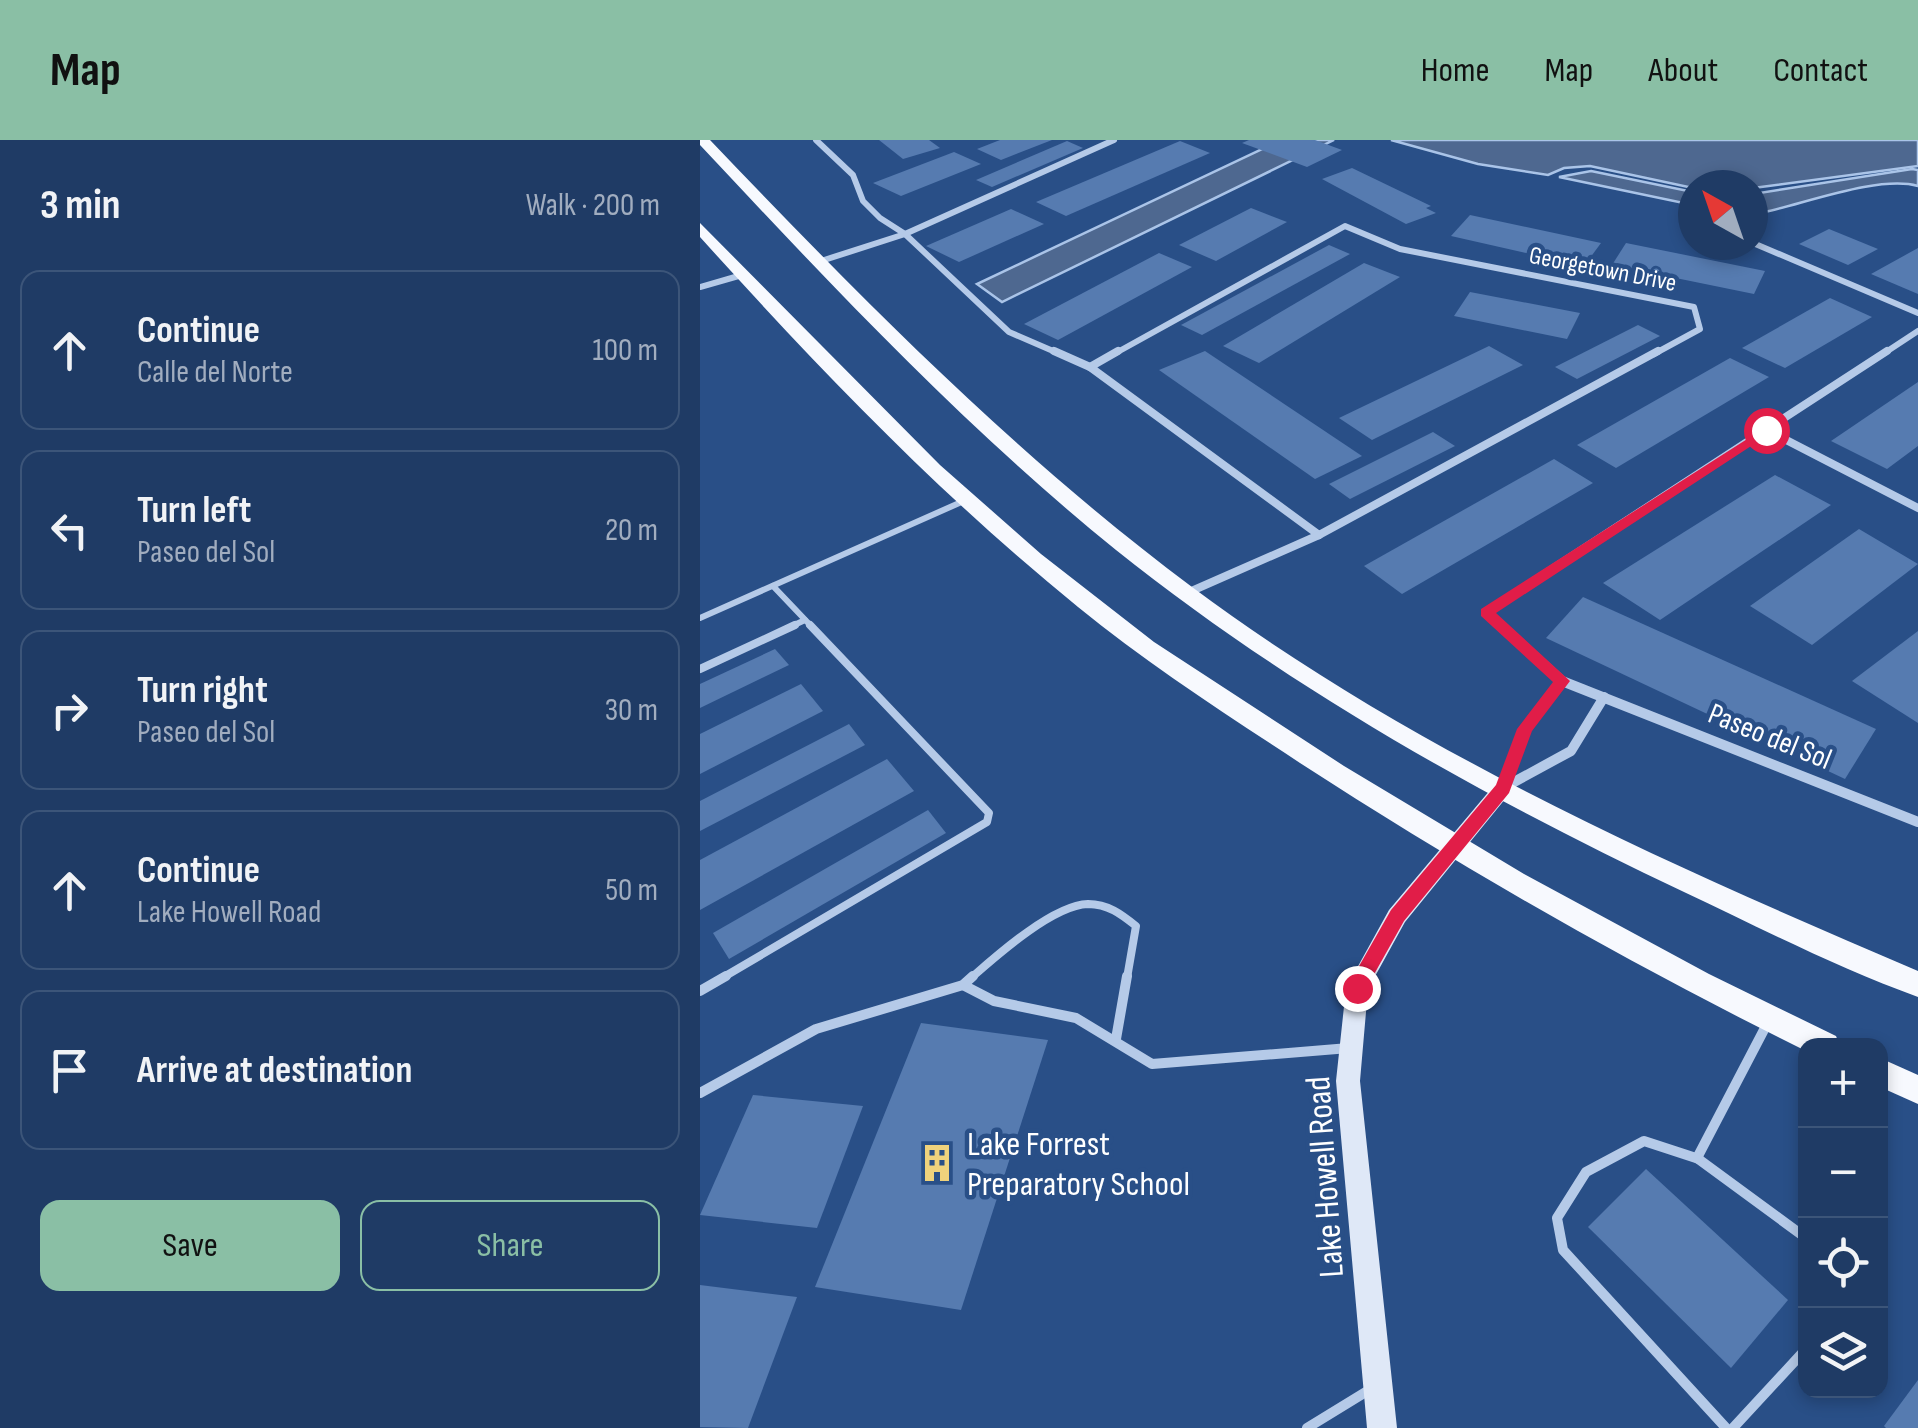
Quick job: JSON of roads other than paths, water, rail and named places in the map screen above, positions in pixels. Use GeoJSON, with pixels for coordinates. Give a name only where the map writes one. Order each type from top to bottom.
{"type":"FeatureCollection","features":[{"type":"Feature","properties":{"kind":"main road"},"geometry":{"type":"LineString","coordinates":[[704,140],[818,262],[1010,448],[1186,593],[1327,689],[1503,788],[1705,893],[1918,984]]}},
{"type":"Feature","properties":{"kind":"main road"},"geometry":{"type":"LineString","coordinates":[[700,228],[912,450],[1103,614],[1261,726],[1454,848],[1808,1038]]}},
{"type":"Feature","properties":{"kind":"main road"},"geometry":{"type":"LineString","coordinates":[[1888,1076],[1918,1090]]}},
{"type":"Feature","properties":{"kind":"street"},"geometry":{"type":"LineString","coordinates":[[816,140],[853,175],[863,200],[1009,332],[1090,367],[1319,535]]}},
{"type":"Feature","properties":{"kind":"street"},"geometry":{"type":"LineString","coordinates":[[818,262],[905,234],[1114,140]]}},
{"type":"Feature","properties":{"kind":"street","name":"Georgetown Drive"},"geometry":{"type":"LineString","coordinates":[[1090,367],[1345,226],[1400,249],[1694,306],[1700,329],[1319,535],[1186,593]]}},
{"type":"Feature","properties":{"kind":"street"},"geometry":{"type":"LineString","coordinates":[[1768,249],[1918,312]]}},
{"type":"Feature","properties":{"kind":"street"},"geometry":{"type":"LineString","coordinates":[[700,287],[742,275]]}},
{"type":"Feature","properties":{"kind":"street"},"geometry":{"type":"LineString","coordinates":[[1918,331],[1766,430],[1918,508]]}},
{"type":"Feature","properties":{"kind":"street","name":"Paseo del Sol"},"geometry":{"type":"LineString","coordinates":[[1766,430],[1486,612],[1562,681],[1918,822]]}},
{"type":"Feature","properties":{"kind":"street"},"geometry":{"type":"LineString","coordinates":[[1503,788],[1525,729],[1562,681]]}},
{"type":"Feature","properties":{"kind":"street"},"geometry":{"type":"LineString","coordinates":[[1503,788],[1571,751],[1604,697]]}},
{"type":"Feature","properties":{"kind":"street","name":"Lake Howell Road"},"geometry":{"type":"LineString","coordinates":[[1382,1428],[1348,1081],[1357,988],[1397,916],[1503,788]]}},
{"type":"Feature","properties":{"kind":"lane"},"geometry":{"type":"LineString","coordinates":[[700,618],[966,500]]}},
{"type":"Feature","properties":{"kind":"lane"},"geometry":{"type":"LineString","coordinates":[[700,991],[987,822],[989,813],[772,586]]}},
{"type":"Feature","properties":{"kind":"lane"},"geometry":{"type":"LineString","coordinates":[[700,669],[805,620]]}},
{"type":"Feature","properties":{"kind":"lane"},"geometry":{"type":"LineString","coordinates":[[700,1093],[816,1029],[963,985],[1020,934],[1085,904],[1115,909],[1136,926],[1116,1040]]}},
{"type":"Feature","properties":{"kind":"lane"},"geometry":{"type":"LineString","coordinates":[[963,985],[994,1001],[1076,1018],[1152,1064],[1351,1048]]}},
{"type":"Feature","properties":{"kind":"lane"},"geometry":{"type":"LineString","coordinates":[[1699,1160],[1769,1019]]}},
{"type":"Feature","properties":{"kind":"lane"},"geometry":{"type":"LineString","coordinates":[[1798,1232],[1699,1160],[1644,1142],[1586,1172],[1557,1218],[1563,1250],[1729,1428],[1798,1357]]}},
{"type":"Feature","properties":{"kind":"lane"},"geometry":{"type":"LineString","coordinates":[[1307,1428],[1377,1385]]}},
{"type":"Feature","properties":{"kind":"water"},"geometry":{"type":"Polygon","coordinates":[[[1281,140],[1334,140],[1002,302],[977,284],[1281,140]]]}},
{"type":"Feature","properties":{"kind":"water"},"geometry":{"type":"Polygon","coordinates":[[[1391,140],[1918,140],[1918,166],[1768,186],[1768,170],[1678,170],[1678,185],[1590,166],[1564,168],[1548,175],[1478,164],[1391,140]]]}},
{"type":"Feature","properties":{"kind":"water"},"geometry":{"type":"Polygon","coordinates":[[[1918,170],[1918,186],[1864,187],[1768,211],[1768,192],[1918,170]]]}},
{"type":"Feature","properties":{"kind":"water"},"geometry":{"type":"Polygon","coordinates":[[[1591,171],[1678,189],[1678,202],[1559,177],[1591,171]]]}},
{"type":"Feature","properties":{"kind":"place","name":"Lake Forrest Preparatory School"},"geometry":{"type":"Point","coordinates":[937,1163]}}]}
